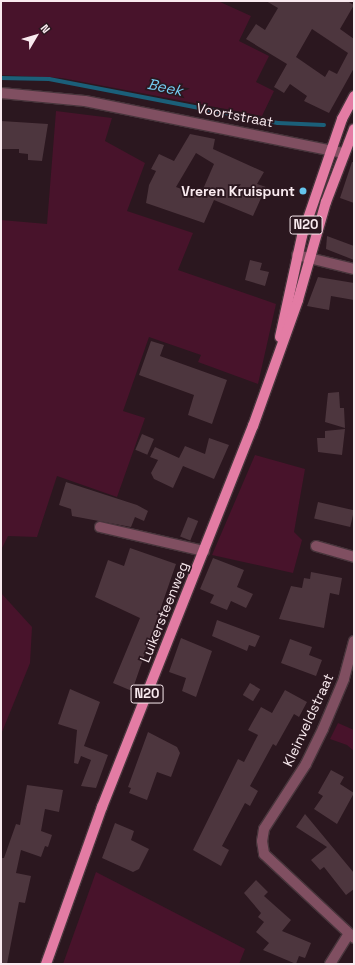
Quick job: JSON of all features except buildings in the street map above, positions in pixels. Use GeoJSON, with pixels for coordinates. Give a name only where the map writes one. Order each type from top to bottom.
{"type":"FeatureCollection","features":[{"type":"Feature","properties":{"kind":"main road","name":"Luikersteenweg"},"geometry":{"type":"LineString","coordinates":[[276,360],[297,256],[332,149],[354,96]]}},
{"type":"Feature","properties":{"kind":"main road","name":"Luikersteenweg"},"geometry":{"type":"LineString","coordinates":[[46,964],[102,807],[204,551],[276,360],[344,153],[354,129]]}},
{"type":"Feature","properties":{"kind":"street","name":"Voortstraat"},"geometry":{"type":"LineString","coordinates":[[1,93],[85,101],[332,149],[344,153]]}},
{"type":"Feature","properties":{"kind":"street"},"geometry":{"type":"LineString","coordinates":[[297,256],[354,269]]}},
{"type":"Feature","properties":{"kind":"street"},"geometry":{"type":"LineString","coordinates":[[100,528],[204,551]]}},
{"type":"Feature","properties":{"kind":"street"},"geometry":{"type":"LineString","coordinates":[[316,546],[354,557]]}},
{"type":"Feature","properties":{"kind":"street","name":"Kleinveldstraat"},"geometry":{"type":"LineString","coordinates":[[330,964],[351,935],[264,854],[262,841],[264,829],[306,764],[323,728],[344,679],[354,641]]}},
{"type":"Feature","properties":{"kind":"shaded area"},"geometry":{"type":"Polygon","coordinates":[[[1,1],[218,1],[251,16],[239,41],[269,56],[256,82],[274,91],[262,116],[62,78],[1,75],[1,1]]]}},
{"type":"Feature","properties":{"kind":"shaded area"},"geometry":{"type":"Polygon","coordinates":[[[56,111],[112,118],[105,141],[145,163],[127,211],[193,233],[178,270],[276,304],[258,384],[198,362],[201,355],[149,337],[123,411],[145,418],[117,497],[57,476],[37,537],[8,536],[1,550],[1,220],[47,224],[56,111]]]}},
{"type":"Feature","properties":{"kind":"shaded area"},"geometry":{"type":"Polygon","coordinates":[[[255,455],[305,469],[294,532],[302,540],[293,573],[212,555],[255,455]]]}},
{"type":"Feature","properties":{"kind":"shaded area"},"geometry":{"type":"Polygon","coordinates":[[[1,593],[32,627],[30,663],[2,732],[1,593]]]}},
{"type":"Feature","properties":{"kind":"shaded area"},"geometry":{"type":"Polygon","coordinates":[[[338,723],[354,730],[354,751],[347,745],[330,739],[338,723]]]}},
{"type":"Feature","properties":{"kind":"shaded area"},"geometry":{"type":"Polygon","coordinates":[[[96,872],[245,949],[239,964],[63,964],[96,872]]]}},
{"type":"Feature","properties":{"kind":"waterway","name":"Beek"},"geometry":{"type":"LineString","coordinates":[[1,78],[49,79],[278,123],[324,125]]}},
{"type":"Feature","properties":{"kind":"place","name":"Vreren Kruispunt"},"geometry":{"type":"Point","coordinates":[303,191]}}]}
